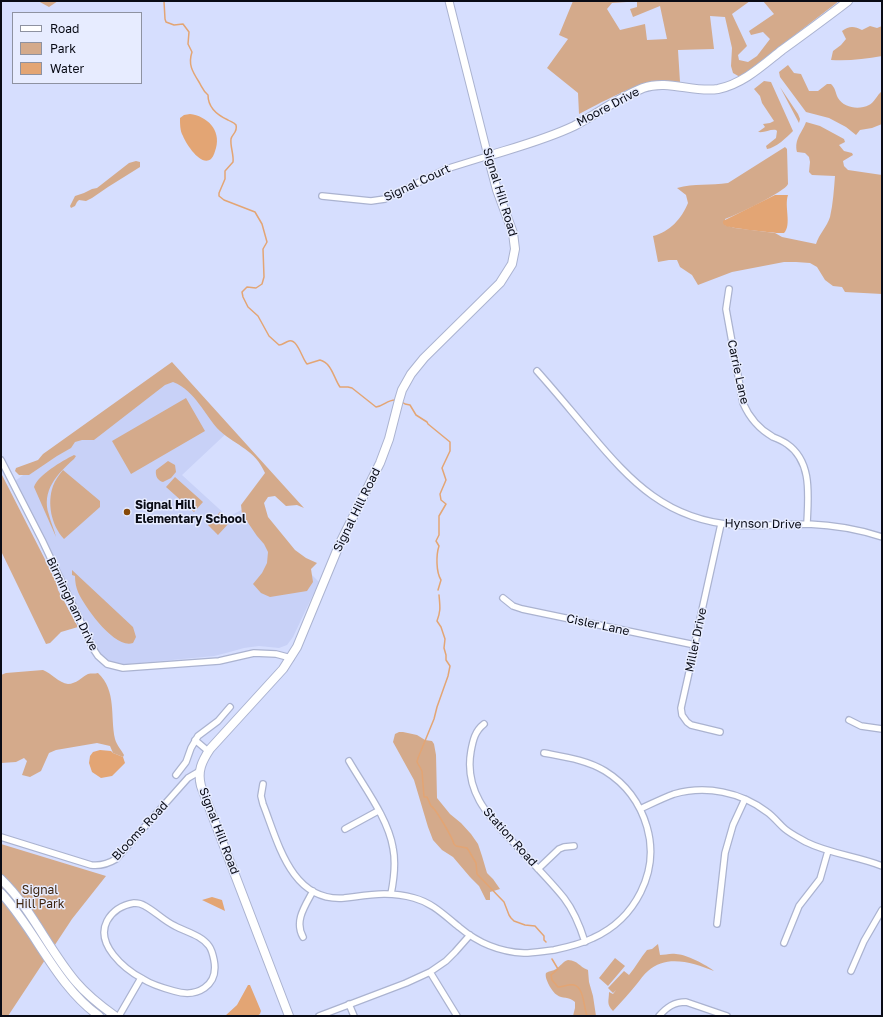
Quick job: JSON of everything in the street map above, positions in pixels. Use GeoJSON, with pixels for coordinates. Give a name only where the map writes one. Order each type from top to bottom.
{"type":"FeatureCollection","features":[{"type":"Feature","properties":{"kind":"main road","name":"Moore Drive"},"geometry":{"type":"LineString","coordinates":[[488,156],[565,130],[618,100],[654,85],[672,84],[707,89],[724,87],[733,84],[756,70],[848,1]]}},
{"type":"Feature","properties":{"kind":"main road","name":"Signal Hill Road"},"geometry":{"type":"LineString","coordinates":[[289,1016],[201,786],[201,765],[208,751],[283,669],[302,638],[340,543],[380,463],[406,382],[420,362],[500,283],[512,264],[515,249],[513,233],[497,190],[488,156]]}},
{"type":"Feature","properties":{"kind":"main road"},"geometry":{"type":"LineString","coordinates":[[1,879],[26,907],[75,981],[92,999],[115,1016]]}},
{"type":"Feature","properties":{"kind":"main road"},"geometry":{"type":"LineString","coordinates":[[1,893],[20,916],[67,986],[99,1016]]}},
{"type":"Feature","properties":{"kind":"street","name":"Signal Hill Road"},"geometry":{"type":"LineString","coordinates":[[449,1],[488,156]]}},
{"type":"Feature","properties":{"kind":"street","name":"Signal Court"},"geometry":{"type":"LineString","coordinates":[[322,196],[371,201],[385,199],[446,169],[488,156]]}},
{"type":"Feature","properties":{"kind":"street","name":"Carrie Lane"},"geometry":{"type":"LineString","coordinates":[[729,289],[726,310],[743,403],[749,414],[765,432],[788,444],[797,453],[801,460],[806,473],[808,485],[807,524]]}},
{"type":"Feature","properties":{"kind":"street","name":"Hynson Drive"},"geometry":{"type":"LineString","coordinates":[[537,371],[614,462],[643,490],[661,502],[684,514],[721,524],[747,526],[807,524],[842,527],[882,537]]}},
{"type":"Feature","properties":{"kind":"street","name":"Birmingham Drive"},"geometry":{"type":"LineString","coordinates":[[1,460],[42,540],[94,650],[107,664],[123,668],[183,664],[219,661],[254,653],[276,654],[291,658]]}},
{"type":"Feature","properties":{"kind":"street","name":"Miller Drive"},"geometry":{"type":"LineString","coordinates":[[720,732],[691,725],[684,720],[681,708],[721,524]]}},
{"type":"Feature","properties":{"kind":"street","name":"Cisler Lane"},"geometry":{"type":"LineString","coordinates":[[503,598],[513,606],[522,609],[695,645]]}},
{"type":"Feature","properties":{"kind":"street"},"geometry":{"type":"LineString","coordinates":[[176,775],[186,762],[195,740],[200,734],[218,721],[230,707]]}},
{"type":"Feature","properties":{"kind":"street"},"geometry":{"type":"LineString","coordinates":[[849,720],[861,726],[882,729]]}},
{"type":"Feature","properties":{"kind":"street","name":"Station Road"},"geometry":{"type":"LineString","coordinates":[[484,724],[476,732],[470,754],[470,774],[474,792],[492,820],[558,891],[570,907],[581,929],[585,942]]}},
{"type":"Feature","properties":{"kind":"street"},"geometry":{"type":"LineString","coordinates":[[195,740],[208,751]]}},
{"type":"Feature","properties":{"kind":"street"},"geometry":{"type":"LineString","coordinates":[[263,784],[263,804],[285,861],[302,884],[313,892],[332,898],[376,894],[391,894],[409,897],[425,902],[444,914],[470,935],[494,948],[505,951],[537,953],[585,942],[605,932],[624,917],[631,909],[642,891],[649,871],[651,852],[648,831],[640,808],[627,789],[605,771],[578,760],[544,753]]}},
{"type":"Feature","properties":{"kind":"street"},"geometry":{"type":"LineString","coordinates":[[349,761],[387,828],[393,848],[394,868],[391,894]]}},
{"type":"Feature","properties":{"kind":"street","name":"Blooms Road"},"geometry":{"type":"LineString","coordinates":[[1,837],[91,865],[106,864],[116,859],[188,778],[200,771]]}},
{"type":"Feature","properties":{"kind":"street"},"geometry":{"type":"LineString","coordinates":[[640,808],[674,794],[695,791],[724,792],[745,799],[768,813],[785,829],[811,844],[828,851],[882,866]]}},
{"type":"Feature","properties":{"kind":"street"},"geometry":{"type":"LineString","coordinates":[[717,924],[725,853],[733,825],[745,799]]}},
{"type":"Feature","properties":{"kind":"street"},"geometry":{"type":"LineString","coordinates":[[345,829],[378,810]]}},
{"type":"Feature","properties":{"kind":"street"},"geometry":{"type":"LineString","coordinates":[[538,869],[559,849],[574,846]]}},
{"type":"Feature","properties":{"kind":"street"},"geometry":{"type":"LineString","coordinates":[[784,943],[799,906],[820,879],[828,851]]}},
{"type":"Feature","properties":{"kind":"street"},"geometry":{"type":"LineString","coordinates":[[303,937],[299,929],[300,919],[302,912],[313,892]]}},
{"type":"Feature","properties":{"kind":"street"},"geometry":{"type":"LineString","coordinates":[[134,903],[144,905],[175,926],[201,938],[210,946],[214,957],[215,971],[213,977],[206,986],[196,992],[186,994],[179,993],[141,978],[110,951],[104,938],[104,928],[110,916],[118,908],[126,904],[134,903]]}},
{"type":"Feature","properties":{"kind":"street"},"geometry":{"type":"LineString","coordinates":[[851,971],[864,941],[882,910]]}},
{"type":"Feature","properties":{"kind":"street"},"geometry":{"type":"LineString","coordinates":[[319,1016],[406,983],[430,972],[446,961],[470,935]]}},
{"type":"Feature","properties":{"kind":"street"},"geometry":{"type":"LineString","coordinates":[[430,972],[458,1016]]}},
{"type":"Feature","properties":{"kind":"street"},"geometry":{"type":"LineString","coordinates":[[119,1016],[141,978]]}},
{"type":"Feature","properties":{"kind":"street"},"geometry":{"type":"LineString","coordinates":[[659,1016],[670,1006],[679,1002],[686,1002],[727,1016]]}},
{"type":"Feature","properties":{"kind":"street"},"geometry":{"type":"LineString","coordinates":[[349,1004],[354,1016]]}},
{"type":"Feature","properties":{"kind":"shaded area","name":"Signal Hill Elementary School"},"geometry":{"type":"Polygon","coordinates":[[[171,366],[231,429],[182,475],[228,517],[245,508],[319,582],[293,637],[287,645],[279,648],[259,646],[244,648],[214,656],[119,665],[106,661],[100,655],[15,481],[171,366]]]}},
{"type":"Feature","properties":{"kind":"green space"},"geometry":{"type":"Polygon","coordinates":[[[38,1],[58,1],[49,7],[38,1]]]}},
{"type":"Feature","properties":{"kind":"green space"},"geometry":{"type":"Polygon","coordinates":[[[573,1],[627,1],[612,3],[607,9],[620,30],[645,24],[647,40],[667,39],[660,6],[633,17],[630,9],[637,7],[637,1],[750,1],[732,14],[747,46],[738,55],[739,60],[748,62],[757,56],[770,39],[763,32],[751,35],[749,31],[774,14],[763,1],[839,1],[740,77],[733,73],[731,66],[732,48],[725,17],[710,16],[714,49],[678,50],[680,82],[659,81],[640,85],[618,94],[579,114],[578,93],[547,68],[568,39],[559,35],[573,1]]]}},
{"type":"Feature","properties":{"kind":"green space"},"geometry":{"type":"Polygon","coordinates":[[[870,26],[877,28],[882,26],[882,56],[857,60],[831,60],[833,51],[846,39],[842,31],[852,27],[862,30],[870,26]]]}},
{"type":"Feature","properties":{"kind":"green space"},"geometry":{"type":"Polygon","coordinates":[[[788,65],[794,73],[801,74],[809,91],[818,91],[827,84],[831,84],[834,87],[838,98],[848,106],[856,108],[865,107],[872,103],[882,91],[882,124],[872,128],[860,130],[856,135],[846,127],[829,118],[806,112],[780,77],[779,72],[788,65]]]}},
{"type":"Feature","properties":{"kind":"green space"},"geometry":{"type":"Polygon","coordinates":[[[764,81],[771,82],[793,131],[778,144],[767,149],[766,146],[776,138],[777,131],[758,132],[765,127],[763,124],[774,121],[762,103],[760,96],[754,89],[764,81]]]}},
{"type":"Feature","properties":{"kind":"green space"},"geometry":{"type":"Polygon","coordinates":[[[780,87],[798,114],[800,119],[799,123],[780,87]]]}},
{"type":"Feature","properties":{"kind":"green space"},"geometry":{"type":"Polygon","coordinates":[[[806,122],[820,126],[844,139],[845,142],[839,145],[844,151],[852,153],[853,155],[843,161],[844,166],[848,170],[882,175],[882,294],[845,292],[842,287],[833,286],[825,280],[817,267],[810,263],[784,262],[732,272],[698,285],[692,275],[680,267],[677,260],[658,262],[653,236],[665,231],[675,224],[688,203],[686,195],[677,188],[728,183],[785,147],[787,149],[788,184],[785,188],[770,198],[725,219],[725,225],[735,228],[775,233],[782,237],[816,244],[830,217],[835,176],[812,175],[809,172],[809,157],[805,153],[797,152],[797,140],[806,122]]]}},
{"type":"Feature","properties":{"kind":"green space"},"geometry":{"type":"Polygon","coordinates":[[[136,161],[140,162],[140,167],[92,198],[86,201],[79,200],[75,206],[71,208],[70,206],[75,196],[97,188],[129,163],[136,161]]]}},
{"type":"Feature","properties":{"kind":"green space"},"geometry":{"type":"Polygon","coordinates":[[[172,362],[304,508],[297,505],[286,506],[275,496],[268,497],[264,503],[268,517],[295,550],[306,558],[317,563],[311,569],[313,582],[307,591],[270,597],[261,593],[253,584],[262,573],[267,563],[268,552],[264,544],[242,514],[241,505],[265,473],[261,465],[251,454],[226,436],[214,425],[188,391],[173,382],[165,385],[94,440],[82,440],[75,442],[71,448],[29,475],[19,475],[15,471],[16,468],[38,460],[43,454],[172,362]]]}},
{"type":"Feature","properties":{"kind":"green space"},"geometry":{"type":"Polygon","coordinates":[[[186,398],[205,431],[131,474],[112,441],[186,398]]]}},
{"type":"Feature","properties":{"kind":"green space"},"geometry":{"type":"Polygon","coordinates":[[[74,455],[76,456],[74,459],[52,484],[47,498],[49,515],[56,537],[34,487],[36,482],[45,473],[74,455]]]}},
{"type":"Feature","properties":{"kind":"green space"},"geometry":{"type":"Polygon","coordinates":[[[168,461],[175,465],[176,472],[171,478],[163,482],[157,478],[156,470],[168,461]]]}},
{"type":"Feature","properties":{"kind":"green space"},"geometry":{"type":"Polygon","coordinates":[[[63,470],[100,501],[100,507],[64,539],[53,521],[50,507],[53,486],[63,470]]]}},
{"type":"Feature","properties":{"kind":"green space"},"geometry":{"type":"Polygon","coordinates":[[[1,473],[56,581],[58,590],[78,627],[61,632],[50,643],[46,644],[1,551],[1,473]]]}},
{"type":"Feature","properties":{"kind":"green space"},"geometry":{"type":"Polygon","coordinates":[[[175,477],[203,502],[194,512],[166,487],[175,477]]]}},
{"type":"Feature","properties":{"kind":"green space"},"geometry":{"type":"Polygon","coordinates":[[[220,512],[230,522],[218,535],[208,525],[220,512]]]}},
{"type":"Feature","properties":{"kind":"green space"},"geometry":{"type":"Polygon","coordinates":[[[72,570],[133,627],[136,637],[133,643],[126,643],[118,640],[109,634],[93,616],[78,592],[75,576],[72,575],[72,570]]]}},
{"type":"Feature","properties":{"kind":"green space"},"geometry":{"type":"Polygon","coordinates":[[[43,670],[61,682],[68,684],[76,682],[88,674],[98,673],[108,688],[112,704],[115,739],[124,755],[123,757],[113,753],[110,746],[97,743],[56,750],[49,753],[41,771],[30,777],[22,775],[27,761],[24,758],[16,762],[1,763],[1,675],[6,673],[43,670]]]}},
{"type":"Feature","properties":{"kind":"green space"},"geometry":{"type":"Polygon","coordinates":[[[399,732],[417,735],[425,740],[432,741],[434,744],[436,755],[437,798],[450,814],[471,834],[478,844],[487,873],[500,889],[490,892],[490,900],[486,900],[479,886],[453,857],[442,850],[433,840],[414,780],[393,742],[395,734],[399,732]]]}},
{"type":"Feature","properties":{"kind":"green space","name":"Signal Hill Park"},"geometry":{"type":"Polygon","coordinates":[[[1,844],[106,876],[72,919],[8,1016],[1,1016],[1,844]]]}},
{"type":"Feature","properties":{"kind":"green space"},"geometry":{"type":"Polygon","coordinates":[[[658,944],[660,955],[680,954],[701,963],[714,971],[698,965],[672,961],[655,966],[645,974],[613,1011],[608,1000],[609,992],[613,994],[616,990],[613,993],[608,988],[624,971],[629,975],[647,950],[652,949],[658,944]]]}},
{"type":"Feature","properties":{"kind":"green space"},"geometry":{"type":"Polygon","coordinates":[[[615,958],[625,966],[608,986],[599,978],[615,958]]]}},
{"type":"Feature","properties":{"kind":"green space"},"geometry":{"type":"Polygon","coordinates":[[[568,960],[574,961],[588,970],[596,1016],[573,1016],[575,1002],[557,995],[549,985],[546,978],[546,973],[556,969],[568,960]]]}},
{"type":"Feature","properties":{"kind":"water"},"geometry":{"type":"Polygon","coordinates":[[[184,115],[196,115],[207,121],[211,125],[216,135],[217,141],[215,152],[211,159],[207,161],[194,154],[182,134],[180,118],[184,115]]]}},
{"type":"Feature","properties":{"kind":"water"},"geometry":{"type":"Polygon","coordinates":[[[775,195],[788,195],[788,220],[784,233],[736,228],[723,224],[723,221],[775,195]]]}},
{"type":"Feature","properties":{"kind":"water"},"geometry":{"type":"Polygon","coordinates":[[[100,750],[111,751],[123,757],[125,763],[112,776],[101,778],[92,772],[89,763],[90,756],[93,752],[100,750]]]}},
{"type":"Feature","properties":{"kind":"water"},"geometry":{"type":"Polygon","coordinates":[[[212,897],[222,900],[225,911],[202,900],[212,897]]]}},
{"type":"Feature","properties":{"kind":"water"},"geometry":{"type":"Polygon","coordinates":[[[248,985],[250,985],[261,1011],[260,1014],[257,1016],[225,1016],[237,1005],[248,985]]]}},
{"type":"Feature","properties":{"kind":"waterway"},"geometry":{"type":"LineString","coordinates":[[164,1],[166,22],[174,25],[183,24],[189,32],[188,44],[192,52],[190,60],[191,67],[208,95],[211,107],[220,116],[236,125],[236,131],[231,139],[233,162],[225,171],[225,179],[219,196],[224,200],[255,212],[262,224],[267,242],[263,249],[264,277],[262,284],[256,288],[247,287],[242,292],[248,307],[258,316],[269,336],[279,345],[292,341],[297,346],[307,364],[320,360],[327,364],[340,387],[352,388],[376,407],[395,400]]}},
{"type":"Feature","properties":{"kind":"waterway"},"geometry":{"type":"LineString","coordinates":[[402,402],[410,405],[416,415],[427,422],[450,442],[450,451],[442,468],[446,480],[440,494],[441,500],[446,504],[439,516],[439,535],[436,541],[439,546],[437,563],[438,573],[441,580],[438,590]]}},
{"type":"Feature","properties":{"kind":"waterway"},"geometry":{"type":"LineString","coordinates":[[439,595],[440,608],[437,621],[441,627],[445,639],[444,648],[446,660],[450,666],[434,719],[417,762],[422,771],[424,797],[427,797],[431,806],[444,824],[454,844],[456,846],[467,848],[476,863],[477,874],[504,902],[511,918],[514,921],[525,925],[535,926],[544,936],[544,940],[546,942]]}},
{"type":"Feature","properties":{"kind":"waterway"},"geometry":{"type":"LineString","coordinates":[[552,959],[558,969],[551,975],[552,980],[558,987],[574,985],[580,990],[587,1016]]}},
{"type":"Feature","properties":{"kind":"place","name":"Signal Hill Elementary School"},"geometry":{"type":"Point","coordinates":[127,512]}}]}
